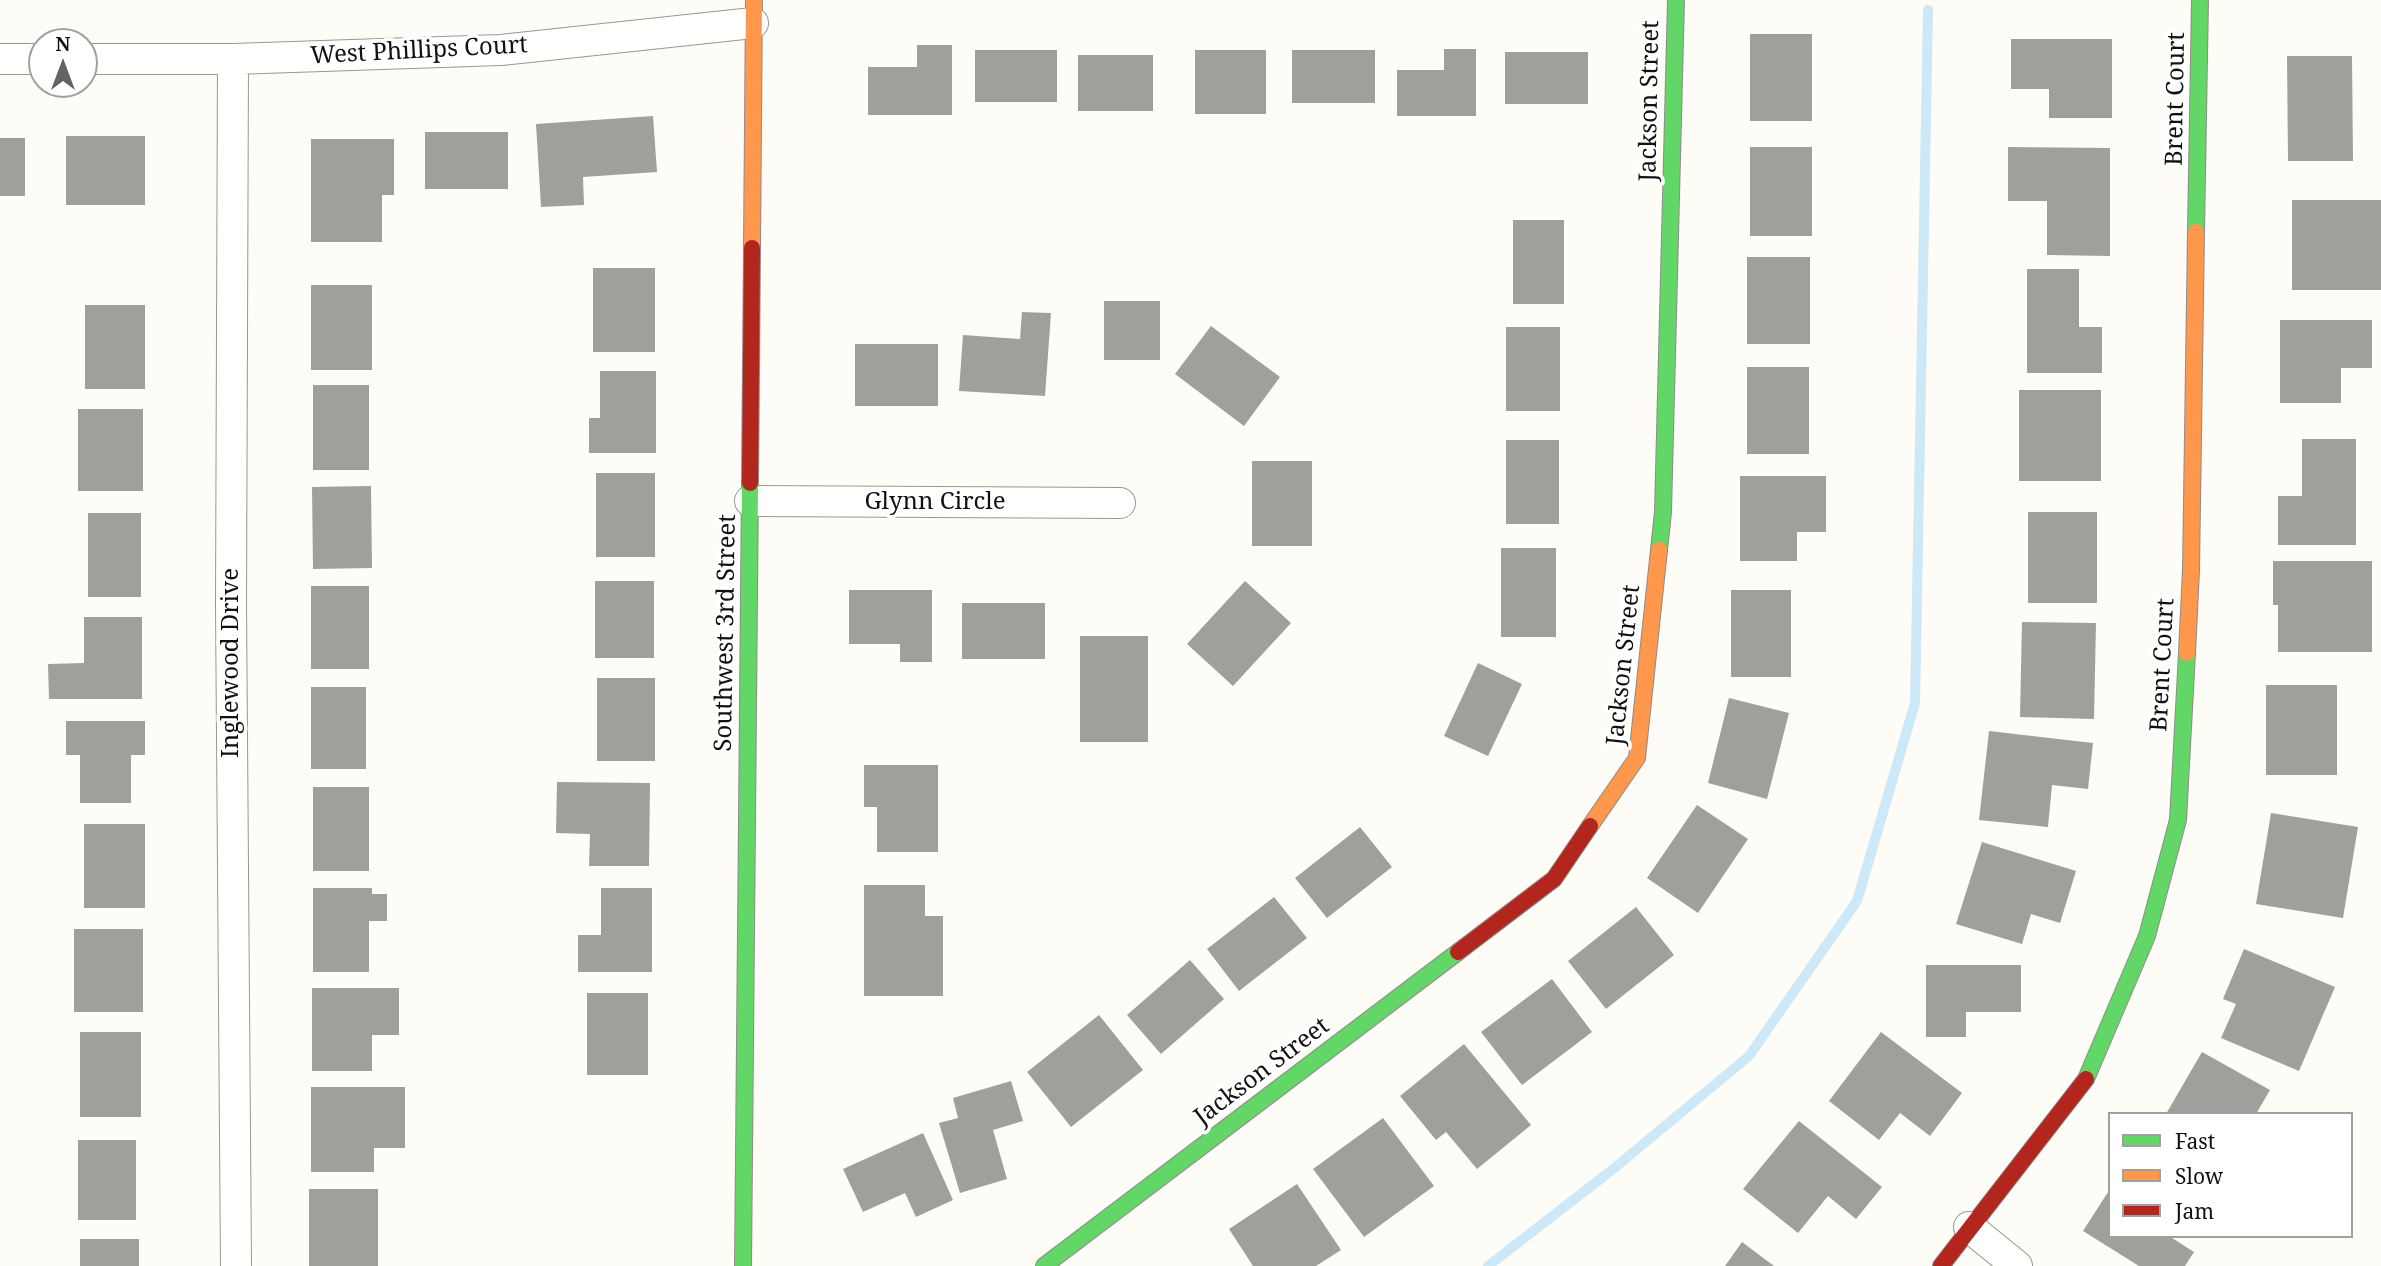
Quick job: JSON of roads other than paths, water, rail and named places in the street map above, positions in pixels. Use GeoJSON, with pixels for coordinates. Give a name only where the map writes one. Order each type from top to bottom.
{"type":"FeatureCollection","features":[{"type":"Feature","properties":{"kind":"street","name":"Jackson Street"},"geometry":{"type":"LineString","coordinates":[[1044,1266],[1554,878],[1637,758],[1663,512],[1676,0]]}},
{"type":"Feature","properties":{"kind":"street","name":"Brent Court"},"geometry":{"type":"LineString","coordinates":[[1941,1266],[2087,1077],[2147,936],[2178,820],[2191,570],[2200,0]]}},
{"type":"Feature","properties":{"kind":"street","name":"West Phillips Court"},"geometry":{"type":"LineString","coordinates":[[98,60],[233,60],[501,50],[754,12]]}},
{"type":"Feature","properties":{"kind":"street","name":"Southwest 3rd Street"},"geometry":{"type":"LineString","coordinates":[[743,1266],[754,12]]}},
{"type":"Feature","properties":{"kind":"street"},"geometry":{"type":"LineString","coordinates":[[0,60],[28,60]]}},
{"type":"Feature","properties":{"kind":"street","name":"Inglewood Drive"},"geometry":{"type":"LineString","coordinates":[[233,60],[231,618],[236,1266]]}},
{"type":"Feature","properties":{"kind":"street","name":"Glynn Circle"},"geometry":{"type":"LineString","coordinates":[[750,501],[1120,503]]}},
{"type":"Feature","properties":{"kind":"street"},"geometry":{"type":"LineString","coordinates":[[1969,1227],[2017,1266]]}},
{"type":"Feature","properties":{"kind":"waterway"},"geometry":{"type":"LineString","coordinates":[[1488,1266],[1612,1170],[1749,1056],[1857,901],[1915,703],[1928,10]]}}]}
